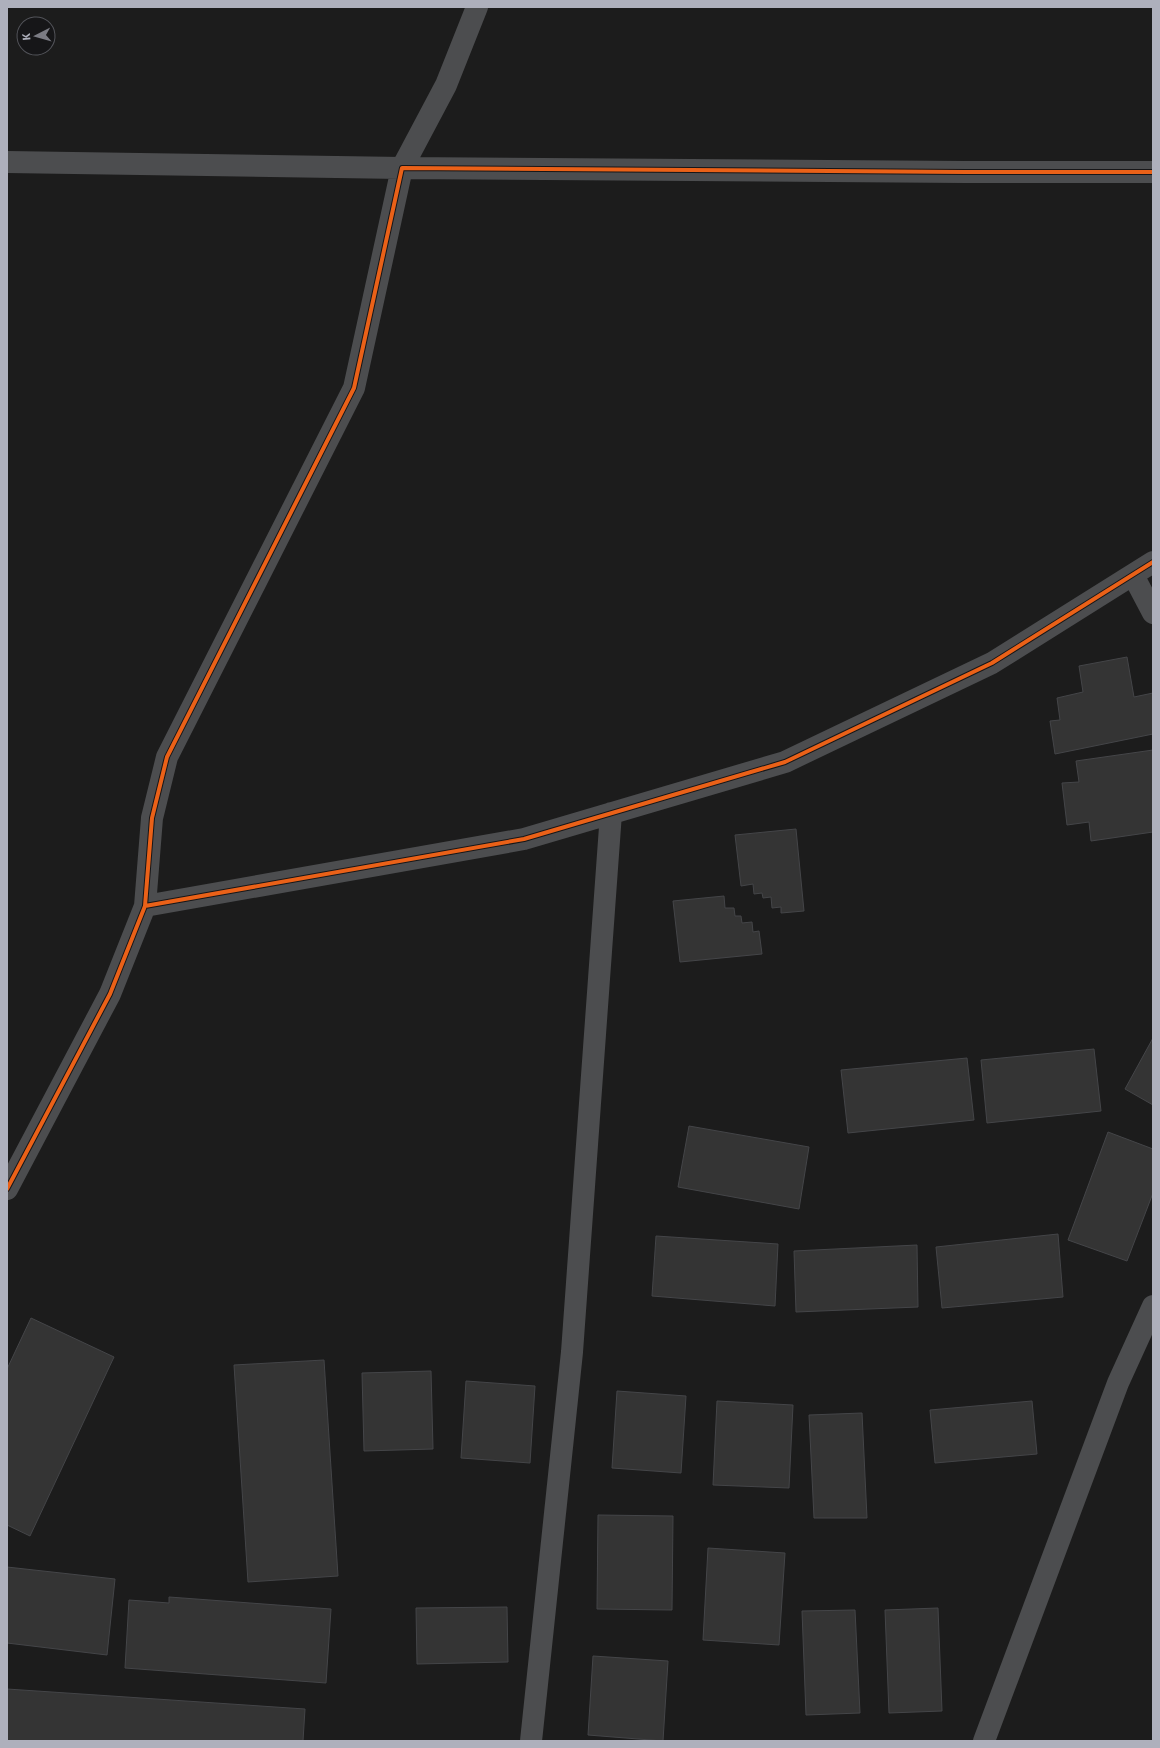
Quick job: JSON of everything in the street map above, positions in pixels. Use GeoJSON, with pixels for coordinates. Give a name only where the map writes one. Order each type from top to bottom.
{"type":"FeatureCollection","features":[{"type":"Feature","properties":{"kind":"street"},"geometry":{"type":"LineString","coordinates":[[7,1189],[110,994],[145,906],[152,818],[167,757],[354,388],[402,168],[446,85],[478,7]]}},
{"type":"Feature","properties":{"kind":"street"},"geometry":{"type":"LineString","coordinates":[[7,162],[402,168],[1153,172]]}},
{"type":"Feature","properties":{"kind":"street"},"geometry":{"type":"LineString","coordinates":[[145,906],[524,840],[785,762],[992,663],[1153,562]]}},
{"type":"Feature","properties":{"kind":"street"},"geometry":{"type":"LineString","coordinates":[[1133,575],[1153,613]]}},
{"type":"Feature","properties":{"kind":"street"},"geometry":{"type":"LineString","coordinates":[[531,1741],[572,1352],[611,813]]}},
{"type":"Feature","properties":{"kind":"street"},"geometry":{"type":"LineString","coordinates":[[984,1741],[1118,1383],[1153,1306]]}},
{"type":"Feature","properties":{"kind":"building"},"geometry":{"type":"Polygon","coordinates":[[[1127,657],[1134,697],[1153,693],[1153,734],[1055,754],[1050,721],[1060,720],[1057,698],[1083,692],[1079,666],[1127,657]]]}},
{"type":"Feature","properties":{"kind":"building"},"geometry":{"type":"Polygon","coordinates":[[[1153,750],[1153,832],[1091,841],[1089,822],[1067,825],[1062,783],[1079,782],[1076,761],[1153,750]]]}},
{"type":"Feature","properties":{"kind":"building"},"geometry":{"type":"Polygon","coordinates":[[[796,829],[804,911],[781,913],[781,907],[772,908],[771,897],[763,898],[762,893],[754,894],[753,884],[741,886],[735,835],[796,829]]]}},
{"type":"Feature","properties":{"kind":"building"},"geometry":{"type":"Polygon","coordinates":[[[724,896],[725,908],[734,908],[735,916],[741,916],[742,923],[752,922],[753,932],[759,931],[762,954],[680,962],[673,901],[724,896]]]}},
{"type":"Feature","properties":{"kind":"building"},"geometry":{"type":"Polygon","coordinates":[[[1153,1038],[1153,1105],[1125,1089],[1153,1038]]]}},
{"type":"Feature","properties":{"kind":"building"},"geometry":{"type":"Polygon","coordinates":[[[1094,1049],[1101,1111],[987,1123],[981,1060],[1094,1049]]]}},
{"type":"Feature","properties":{"kind":"building"},"geometry":{"type":"Polygon","coordinates":[[[967,1058],[974,1120],[848,1133],[841,1070],[967,1058]]]}},
{"type":"Feature","properties":{"kind":"building"},"geometry":{"type":"Polygon","coordinates":[[[689,1126],[809,1147],[799,1209],[678,1187],[689,1126]]]}},
{"type":"Feature","properties":{"kind":"building"},"geometry":{"type":"Polygon","coordinates":[[[1108,1132],[1153,1149],[1153,1193],[1127,1261],[1068,1240],[1108,1132]]]}},
{"type":"Feature","properties":{"kind":"building"},"geometry":{"type":"Polygon","coordinates":[[[1058,1234],[1063,1297],[942,1308],[936,1247],[1058,1234]]]}},
{"type":"Feature","properties":{"kind":"building"},"geometry":{"type":"Polygon","coordinates":[[[656,1236],[778,1244],[775,1306],[652,1296],[656,1236]]]}},
{"type":"Feature","properties":{"kind":"building"},"geometry":{"type":"Polygon","coordinates":[[[917,1245],[918,1307],[796,1312],[794,1251],[917,1245]]]}},
{"type":"Feature","properties":{"kind":"building"},"geometry":{"type":"Polygon","coordinates":[[[31,1318],[114,1357],[30,1536],[7,1525],[7,1369],[31,1318]]]}},
{"type":"Feature","properties":{"kind":"building"},"geometry":{"type":"Polygon","coordinates":[[[324,1360],[338,1576],[248,1582],[234,1365],[324,1360]]]}},
{"type":"Feature","properties":{"kind":"building"},"geometry":{"type":"Polygon","coordinates":[[[431,1371],[433,1449],[364,1451],[362,1373],[431,1371]]]}},
{"type":"Feature","properties":{"kind":"building"},"geometry":{"type":"Polygon","coordinates":[[[466,1381],[535,1386],[530,1463],[461,1458],[466,1381]]]}},
{"type":"Feature","properties":{"kind":"building"},"geometry":{"type":"Polygon","coordinates":[[[617,1391],[686,1396],[681,1473],[612,1468],[617,1391]]]}},
{"type":"Feature","properties":{"kind":"building"},"geometry":{"type":"Polygon","coordinates":[[[717,1401],[793,1405],[789,1488],[713,1485],[717,1401]]]}},
{"type":"Feature","properties":{"kind":"building"},"geometry":{"type":"Polygon","coordinates":[[[1032,1401],[1037,1454],[935,1463],[930,1410],[1032,1401]]]}},
{"type":"Feature","properties":{"kind":"building"},"geometry":{"type":"Polygon","coordinates":[[[862,1413],[867,1518],[814,1518],[809,1415],[862,1413]]]}},
{"type":"Feature","properties":{"kind":"building"},"geometry":{"type":"Polygon","coordinates":[[[598,1515],[673,1516],[672,1610],[597,1609],[598,1515]]]}},
{"type":"Feature","properties":{"kind":"building"},"geometry":{"type":"Polygon","coordinates":[[[708,1548],[785,1553],[779,1645],[703,1640],[708,1548]]]}},
{"type":"Feature","properties":{"kind":"building"},"geometry":{"type":"Polygon","coordinates":[[[7,1567],[115,1579],[107,1655],[7,1643],[7,1567]]]}},
{"type":"Feature","properties":{"kind":"building"},"geometry":{"type":"Polygon","coordinates":[[[169,1597],[331,1609],[326,1683],[125,1668],[129,1600],[169,1603],[169,1597]]]}},
{"type":"Feature","properties":{"kind":"building"},"geometry":{"type":"Polygon","coordinates":[[[507,1607],[508,1662],[417,1664],[416,1608],[507,1607]]]}},
{"type":"Feature","properties":{"kind":"building"},"geometry":{"type":"Polygon","coordinates":[[[938,1608],[942,1711],[889,1713],[885,1610],[938,1608]]]}},
{"type":"Feature","properties":{"kind":"building"},"geometry":{"type":"Polygon","coordinates":[[[855,1610],[860,1713],[806,1715],[802,1611],[855,1610]]]}},
{"type":"Feature","properties":{"kind":"building"},"geometry":{"type":"Polygon","coordinates":[[[593,1656],[668,1661],[663,1741],[588,1735],[593,1656]]]}},
{"type":"Feature","properties":{"kind":"building"},"geometry":{"type":"Polygon","coordinates":[[[7,1689],[305,1709],[303,1741],[7,1741],[7,1689]]]}},
{"type":"Feature","properties":{"kind":"cycle path"},"geometry":{"type":"LineString","coordinates":[[7,1189],[110,994],[145,906],[152,818],[167,757],[354,388],[402,168],[1153,172]]}},
{"type":"Feature","properties":{"kind":"cycle path"},"geometry":{"type":"LineString","coordinates":[[145,906],[524,839],[785,762],[992,663],[1153,562]]}}]}
